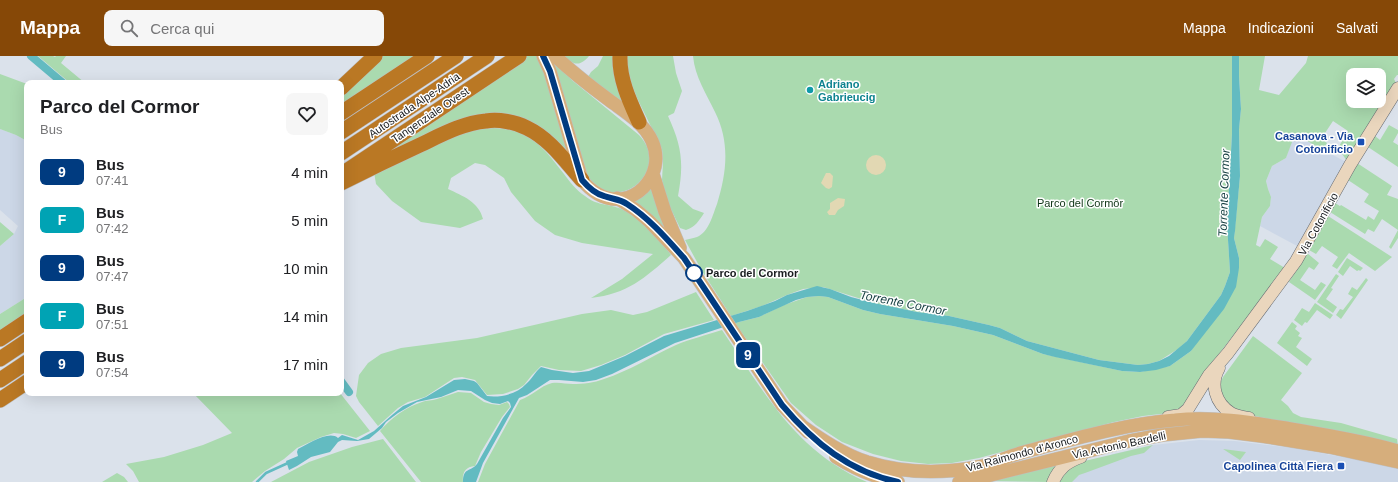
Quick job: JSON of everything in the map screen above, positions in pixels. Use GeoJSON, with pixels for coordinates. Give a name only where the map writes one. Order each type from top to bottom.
{"type":"FeatureCollection","features":[{"type":"Feature","properties":{"kind":"highway"},"geometry":{"type":"LineString","coordinates":[[344,85],[375,56]]}},
{"type":"Feature","properties":{"kind":"highway"},"geometry":{"type":"LineString","coordinates":[[344,111],[427,56]]}},
{"type":"Feature","properties":{"kind":"highway","name":"Autostrada Alpe-Adria"},"geometry":{"type":"LineString","coordinates":[[344,130],[456,56]]}},
{"type":"Feature","properties":{"kind":"highway","name":"Autostrada Alpe-Adria"},"geometry":{"type":"LineString","coordinates":[[344,151],[487,56]]}},
{"type":"Feature","properties":{"kind":"highway","name":"Tangenziale Ovest"},"geometry":{"type":"LineString","coordinates":[[344,173],[519,56]]}},
{"type":"Feature","properties":{"kind":"highway"},"geometry":{"type":"LineString","coordinates":[[620,56],[621,70],[627,93],[639,122]]}},
{"type":"Feature","properties":{"kind":"highway"},"geometry":{"type":"LineString","coordinates":[[344,182],[467,124],[494,120],[518,124],[534,132],[553,147],[582,180]]}},
{"type":"Feature","properties":{"kind":"highway"},"geometry":{"type":"LineString","coordinates":[[0,339],[24,323]]}},
{"type":"Feature","properties":{"kind":"highway"},"geometry":{"type":"LineString","coordinates":[[0,359],[24,343]]}},
{"type":"Feature","properties":{"kind":"highway"},"geometry":{"type":"LineString","coordinates":[[0,380],[24,364]]}},
{"type":"Feature","properties":{"kind":"highway"},"geometry":{"type":"LineString","coordinates":[[0,400],[24,384]]}},
{"type":"Feature","properties":{"kind":"main road"},"geometry":{"type":"LineString","coordinates":[[543,56],[550,71],[582,180],[598,194],[605,197],[617,198],[631,196],[641,190],[653,174],[657,161],[656,151],[649,135],[639,122],[583,80],[555,56]]}},
{"type":"Feature","properties":{"kind":"main road"},"geometry":{"type":"LineString","coordinates":[[653,174],[665,212],[684,258]]}},
{"type":"Feature","properties":{"kind":"main road"},"geometry":{"type":"LineString","coordinates":[[617,198],[636,210],[649,221],[684,258]]}},
{"type":"Feature","properties":{"kind":"main road","name":"Via Raimondo d'Aronco"},"geometry":{"type":"LineString","coordinates":[[684,258],[782,405],[802,426],[827,450],[853,467],[898,482]]}},
{"type":"Feature","properties":{"kind":"main road","name":"Via Antonio Bardelli"},"geometry":{"type":"LineString","coordinates":[[1132,425],[1189,418],[1218,419],[1333,436],[1372,443],[1398,451]]}},
{"type":"Feature","properties":{"kind":"main road","name":"Via Raimondo d'Aronco"},"geometry":{"type":"LineString","coordinates":[[802,426],[827,443],[866,462],[910,471],[941,472],[978,467],[1021,453],[1132,425]]}},
{"type":"Feature","properties":{"kind":"main road","name":"Via Antonio Bardelli"},"geometry":{"type":"LineString","coordinates":[[960,482],[1129,441],[1196,432],[1229,432],[1261,436],[1322,446],[1398,462]]}},
{"type":"Feature","properties":{"kind":"street","name":"Via Cotonificio"},"geometry":{"type":"LineString","coordinates":[[1132,425],[1139,421],[1178,416],[1184,413],[1192,404],[1209,375],[1228,353],[1296,261],[1350,165],[1398,88]]}},
{"type":"Feature","properties":{"kind":"street","name":"Via Cotonificio"},"geometry":{"type":"LineString","coordinates":[[1228,353],[1215,378],[1215,392],[1218,400],[1230,412],[1265,425]]}},
{"type":"Feature","properties":{"kind":"street"},"geometry":{"type":"LineString","coordinates":[[1053,482],[1060,470],[1070,461],[1118,446],[1129,441]]}},
{"type":"Feature","properties":{"kind":"shaded area"},"geometry":{"type":"Polygon","coordinates":[[[0,129],[24,139],[24,299],[0,314],[0,246],[14,234],[18,226],[0,210],[0,129]]]}},
{"type":"Feature","properties":{"kind":"shaded area"},"geometry":{"type":"Polygon","coordinates":[[[1294,134],[1346,162],[1299,247],[1260,226],[1262,217],[1270,206],[1271,197],[1266,181],[1272,166],[1286,158],[1294,134]]]}},
{"type":"Feature","properties":{"kind":"shaded area"},"geometry":{"type":"Polygon","coordinates":[[[1199,440],[1235,441],[1292,448],[1398,467],[1398,482],[1060,482],[1113,454],[1153,445],[1199,440]]]}},
{"type":"Feature","properties":{"kind":"green space"},"geometry":{"type":"Polygon","coordinates":[[[38,56],[66,56],[61,63],[81,80],[66,80],[38,56]]]}},
{"type":"Feature","properties":{"kind":"green space"},"geometry":{"type":"Polygon","coordinates":[[[382,56],[416,56],[344,104],[344,90],[382,56]]]}},
{"type":"Feature","properties":{"kind":"green space"},"geometry":{"type":"Polygon","coordinates":[[[526,56],[537,56],[541,62],[568,153],[554,138],[491,116],[353,170],[526,56]]]}},
{"type":"Feature","properties":{"kind":"green space"},"geometry":{"type":"Polygon","coordinates":[[[563,56],[589,56],[582,62],[576,64],[563,56]]]}},
{"type":"Feature","properties":{"kind":"green space"},"geometry":{"type":"Polygon","coordinates":[[[603,56],[614,56],[628,107],[588,77],[598,66],[603,56]]]}},
{"type":"Feature","properties":{"kind":"green space"},"geometry":{"type":"Polygon","coordinates":[[[628,56],[673,56],[676,73],[682,91],[674,113],[668,116],[679,146],[681,174],[678,196],[693,209],[704,213],[692,227],[686,230],[680,228],[667,201],[662,180],[662,149],[637,98],[627,73],[628,56]]]}},
{"type":"Feature","properties":{"kind":"green space","name":"Parco del Cormôr"},"geometry":{"type":"Polygon","coordinates":[[[693,56],[1232,56],[1232,134],[1227,224],[1230,272],[1225,286],[1221,295],[1187,341],[1178,349],[1159,361],[1138,365],[1099,360],[1027,341],[1000,328],[989,325],[949,316],[917,312],[874,303],[823,287],[803,289],[762,306],[731,316],[702,271],[685,240],[701,235],[708,227],[717,204],[725,169],[725,146],[720,123],[698,78],[693,56]]]}},
{"type":"Feature","properties":{"kind":"green space"},"geometry":{"type":"Polygon","coordinates":[[[1239,56],[1265,56],[1259,90],[1279,95],[1306,63],[1308,56],[1398,56],[1398,75],[1394,79],[1396,83],[1386,99],[1386,68],[1346,68],[1346,108],[1380,108],[1347,161],[1338,148],[1348,131],[1333,121],[1321,139],[1327,143],[1323,150],[1295,134],[1286,158],[1272,166],[1266,181],[1271,197],[1270,206],[1262,217],[1256,245],[1260,247],[1265,239],[1278,247],[1270,259],[1285,268],[1212,363],[1186,402],[1178,410],[1169,413],[1143,416],[1114,422],[979,458],[952,463],[928,464],[901,461],[873,454],[842,442],[816,425],[791,403],[735,323],[759,317],[784,305],[807,297],[819,296],[828,297],[863,310],[880,314],[953,326],[993,335],[1043,354],[1122,371],[1140,372],[1170,366],[1191,351],[1239,268],[1239,258],[1234,238],[1240,176],[1239,128],[1241,109],[1239,56]]]}},
{"type":"Feature","properties":{"kind":"green space"},"geometry":{"type":"Polygon","coordinates":[[[549,58],[573,81],[639,135],[648,149],[649,163],[645,176],[636,186],[624,191],[611,192],[597,186],[586,173],[549,58]]]}},
{"type":"Feature","properties":{"kind":"green space"},"geometry":{"type":"Polygon","coordinates":[[[0,74],[24,83],[24,139],[0,129],[0,74]]]}},
{"type":"Feature","properties":{"kind":"green space"},"geometry":{"type":"Polygon","coordinates":[[[1389,125],[1398,130],[1393,142],[1398,145],[1398,167],[1368,147],[1375,136],[1380,140],[1389,125]]]}},
{"type":"Feature","properties":{"kind":"green space"},"geometry":{"type":"Polygon","coordinates":[[[493,128],[517,132],[534,141],[542,148],[576,189],[582,194],[598,203],[614,206],[634,216],[654,234],[671,255],[635,284],[615,293],[591,298],[622,279],[653,254],[582,243],[555,235],[535,221],[511,192],[504,178],[485,165],[475,163],[451,178],[448,189],[470,200],[478,208],[483,219],[460,228],[421,222],[392,201],[376,184],[374,172],[411,153],[472,130],[493,128]]]}},
{"type":"Feature","properties":{"kind":"green space"},"geometry":{"type":"Polygon","coordinates":[[[1357,163],[1392,186],[1387,195],[1398,199],[1398,230],[1382,219],[1374,232],[1368,229],[1365,234],[1330,212],[1335,203],[1366,220],[1368,216],[1374,220],[1379,211],[1364,202],[1369,194],[1348,180],[1357,163]]]}},
{"type":"Feature","properties":{"kind":"green space"},"geometry":{"type":"Polygon","coordinates":[[[651,188],[672,238],[633,201],[651,188]]]}},
{"type":"Feature","properties":{"kind":"green space"},"geometry":{"type":"Polygon","coordinates":[[[1328,216],[1392,257],[1375,271],[1349,253],[1337,269],[1332,266],[1338,257],[1322,246],[1316,254],[1309,250],[1328,216]]]}},
{"type":"Feature","properties":{"kind":"green space"},"geometry":{"type":"Polygon","coordinates":[[[0,222],[14,234],[0,246],[0,222]]]}},
{"type":"Feature","properties":{"kind":"green space"},"geometry":{"type":"Polygon","coordinates":[[[1398,230],[1398,238],[1391,249],[1389,247],[1398,230]]]}},
{"type":"Feature","properties":{"kind":"green space"},"geometry":{"type":"Polygon","coordinates":[[[1307,253],[1319,263],[1314,270],[1309,267],[1300,280],[1315,290],[1321,282],[1326,285],[1315,300],[1289,282],[1307,253]]]}},
{"type":"Feature","properties":{"kind":"green space"},"geometry":{"type":"Polygon","coordinates":[[[1347,258],[1363,268],[1360,271],[1357,271],[1350,266],[1343,276],[1338,272],[1347,258]]]}},
{"type":"Feature","properties":{"kind":"green space"},"geometry":{"type":"Polygon","coordinates":[[[1336,274],[1339,276],[1326,299],[1337,307],[1333,313],[1317,302],[1336,274]]]}},
{"type":"Feature","properties":{"kind":"green space"},"geometry":{"type":"Polygon","coordinates":[[[1366,278],[1368,280],[1341,319],[1336,315],[1340,309],[1343,310],[1353,297],[1348,294],[1352,287],[1357,290],[1366,278]]]}},
{"type":"Feature","properties":{"kind":"green space"},"geometry":{"type":"Polygon","coordinates":[[[696,292],[714,320],[664,334],[625,355],[601,365],[581,371],[559,370],[541,366],[524,385],[518,389],[503,394],[487,395],[475,380],[462,377],[454,378],[425,397],[408,402],[398,408],[378,426],[356,396],[359,375],[368,363],[381,354],[401,348],[477,338],[582,314],[611,310],[633,315],[647,312],[696,292]]]}},
{"type":"Feature","properties":{"kind":"green space"},"geometry":{"type":"Polygon","coordinates":[[[24,299],[24,314],[0,331],[0,314],[24,299]]]}},
{"type":"Feature","properties":{"kind":"green space"},"geometry":{"type":"Polygon","coordinates":[[[1315,303],[1333,315],[1330,319],[1317,310],[1307,323],[1305,322],[1302,326],[1294,320],[1302,308],[1309,312],[1315,303]]]}},
{"type":"Feature","properties":{"kind":"green space"},"geometry":{"type":"Polygon","coordinates":[[[1292,322],[1297,326],[1295,329],[1300,333],[1298,336],[1302,338],[1296,347],[1312,359],[1307,366],[1277,343],[1292,322]]]}},
{"type":"Feature","properties":{"kind":"green space"},"geometry":{"type":"Polygon","coordinates":[[[722,330],[767,397],[783,418],[801,437],[820,454],[842,469],[867,482],[478,482],[485,464],[520,400],[552,383],[581,384],[613,376],[676,345],[722,330]]]}},
{"type":"Feature","properties":{"kind":"green space"},"geometry":{"type":"Polygon","coordinates":[[[1253,336],[1302,373],[1281,400],[1293,413],[1301,417],[1341,423],[1397,439],[1398,447],[1275,423],[1265,418],[1233,411],[1217,390],[1223,377],[1253,336]]]}},
{"type":"Feature","properties":{"kind":"green space"},"geometry":{"type":"Polygon","coordinates":[[[458,392],[471,393],[484,402],[491,404],[499,405],[507,402],[510,407],[502,417],[481,452],[475,466],[465,471],[463,482],[421,482],[380,431],[394,417],[410,407],[424,401],[435,400],[458,392]]]}},
{"type":"Feature","properties":{"kind":"green space"},"geometry":{"type":"Polygon","coordinates":[[[196,396],[342,396],[370,431],[356,438],[334,433],[321,437],[297,448],[252,482],[139,482],[133,471],[126,464],[164,457],[203,445],[232,433],[196,396]]]}},
{"type":"Feature","properties":{"kind":"green space"},"geometry":{"type":"Polygon","coordinates":[[[383,439],[416,482],[271,482],[309,462],[352,447],[383,439]]]}},
{"type":"Feature","properties":{"kind":"green space"},"geometry":{"type":"Polygon","coordinates":[[[1153,445],[1144,453],[1131,456],[1079,475],[1072,482],[1060,482],[1066,471],[1076,463],[1153,445]]]}},
{"type":"Feature","properties":{"kind":"green space"},"geometry":{"type":"Polygon","coordinates":[[[1223,449],[1246,452],[1240,460],[1223,449]]]}},
{"type":"Feature","properties":{"kind":"green space"},"geometry":{"type":"Polygon","coordinates":[[[1061,463],[1050,482],[988,481],[1061,463]]]}},
{"type":"Feature","properties":{"kind":"green space"},"geometry":{"type":"Polygon","coordinates":[[[117,473],[124,477],[128,482],[102,482],[117,473]]]}},
{"type":"Feature","properties":{"kind":"sand"},"geometry":{"type":"Polygon","coordinates":[[[876,155],[883,158],[886,165],[883,172],[876,175],[869,172],[866,165],[869,158],[876,155]]]}},
{"type":"Feature","properties":{"kind":"sand"},"geometry":{"type":"Polygon","coordinates":[[[826,173],[830,173],[833,176],[832,187],[829,189],[821,183],[826,173]]]}},
{"type":"Feature","properties":{"kind":"sand"},"geometry":{"type":"Polygon","coordinates":[[[838,198],[845,199],[844,206],[838,210],[835,215],[829,215],[827,212],[830,209],[830,203],[838,198]]]}},
{"type":"Feature","properties":{"kind":"water"},"geometry":{"type":"Polygon","coordinates":[[[1232,56],[1239,56],[1241,109],[1239,129],[1240,176],[1234,238],[1239,258],[1236,287],[1224,309],[1191,351],[1170,366],[1140,372],[1122,371],[1043,354],[993,335],[953,326],[880,314],[863,310],[828,297],[807,297],[796,300],[759,317],[675,343],[612,374],[596,380],[583,382],[550,380],[527,395],[519,398],[483,463],[476,482],[463,482],[464,474],[477,464],[503,418],[511,407],[508,401],[500,404],[492,403],[471,391],[458,390],[441,397],[417,402],[386,422],[382,428],[369,439],[357,441],[342,440],[338,442],[330,452],[311,457],[289,470],[286,461],[298,456],[298,449],[318,439],[329,436],[338,438],[342,435],[358,440],[374,431],[403,406],[426,397],[454,380],[465,379],[474,381],[487,396],[513,393],[528,382],[541,367],[573,373],[589,371],[625,356],[664,336],[747,311],[787,295],[817,286],[874,303],[917,312],[949,316],[989,325],[1000,328],[1027,341],[1099,360],[1138,365],[1159,361],[1169,356],[1187,341],[1221,295],[1230,272],[1227,224],[1232,134],[1232,56]]]}},
{"type":"Feature","properties":{"kind":"waterway"},"geometry":{"type":"LineString","coordinates":[[31,56],[59,80]]}},
{"type":"Feature","properties":{"kind":"waterway"},"geometry":{"type":"LineString","coordinates":[[344,385],[349,392]]}},
{"type":"Feature","properties":{"kind":"waterway","name":"Torrente Cormor"},"geometry":{"type":"LineString","coordinates":[[257,482],[266,473],[288,463]]}},
{"type":"Feature","properties":{"kind":"bus line","name":"9"},"geometry":{"type":"LineString","coordinates":[[543,56],[550,71],[578,172],[582,180],[598,194],[605,197],[617,198],[626,203],[649,221],[667,239],[684,258],[782,405],[827,450],[853,467],[887,480],[898,482]]}},
{"type":"Feature","properties":{"kind":"place","name":"Adriano Gabrieucig"},"geometry":{"type":"Point","coordinates":[810,90]}},
{"type":"Feature","properties":{"kind":"place","name":"Casanova - Via Cotonificio"},"geometry":{"type":"Point","coordinates":[1361,142]}},
{"type":"Feature","properties":{"kind":"place","name":"Parco del Cormor"},"geometry":{"type":"Point","coordinates":[694,273]}},
{"type":"Feature","properties":{"kind":"place","name":"Capolinea Città Fiera"},"geometry":{"type":"Point","coordinates":[1341,466]}}]}
